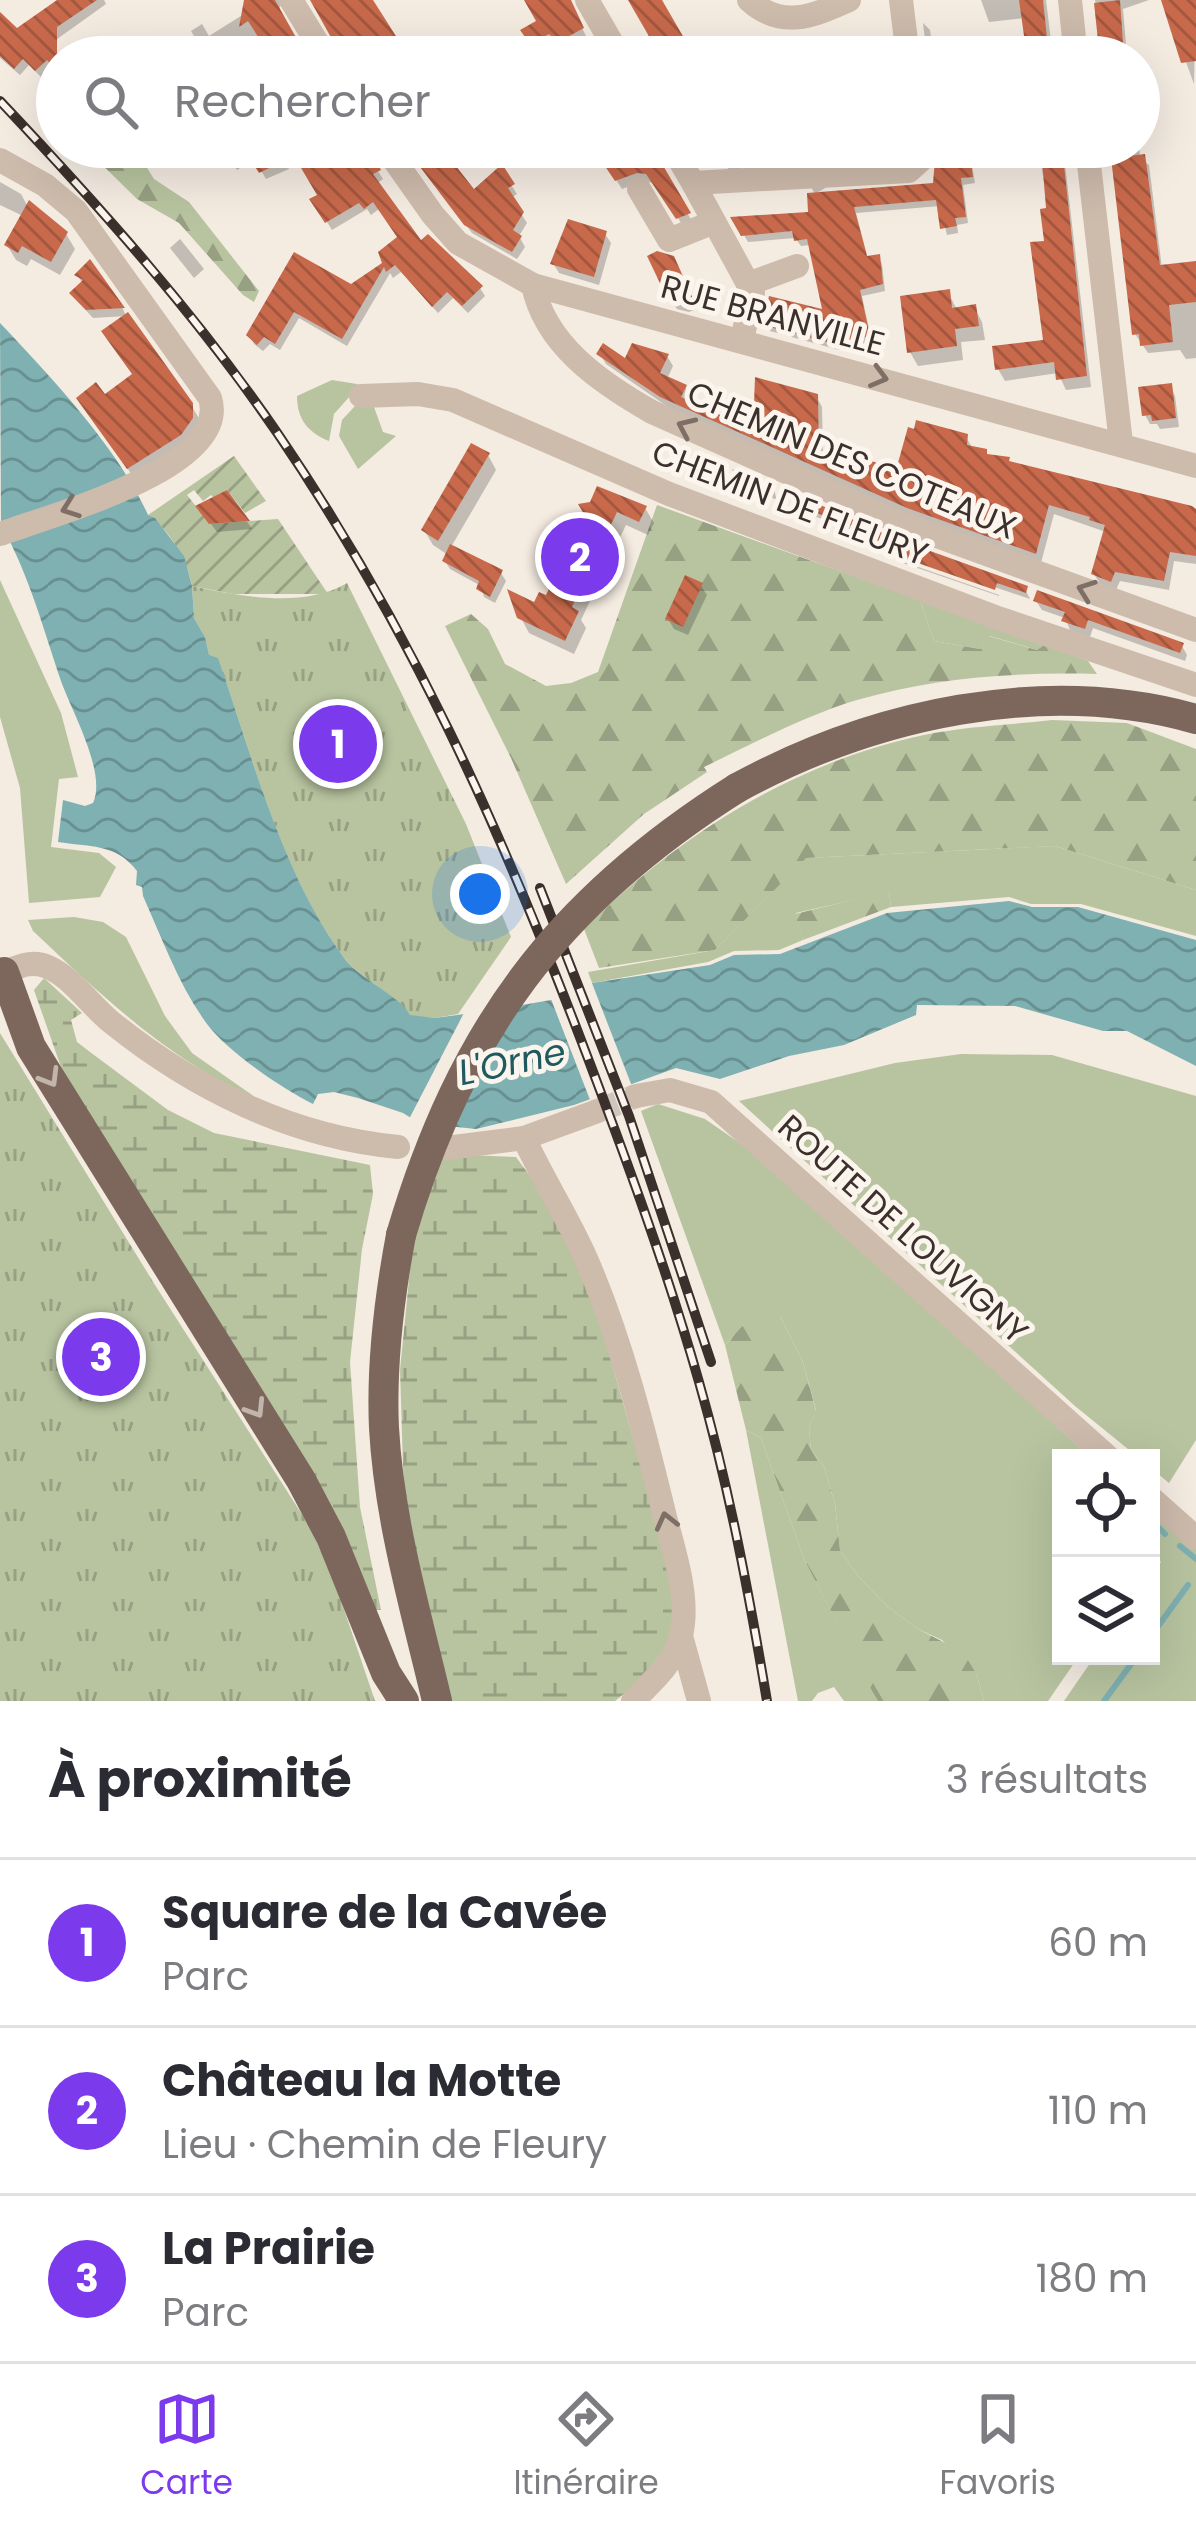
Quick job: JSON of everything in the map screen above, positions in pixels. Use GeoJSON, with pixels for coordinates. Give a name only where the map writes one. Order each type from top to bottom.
{"type":"FeatureCollection","features":[{"type":"Feature","properties":{"kind":"main road"},"geometry":{"type":"LineString","coordinates":[[437,1701],[395,1514],[385,1432],[388,1306],[400,1235],[445,1107],[471,1055],[530,967],[575,915],[630,863],[737,788],[843,739],[969,708],[1064,703],[1170,712],[1196,719]]}},
{"type":"Feature","properties":{"kind":"main road"},"geometry":{"type":"LineString","coordinates":[[4,972],[31,1047],[301,1480],[331,1537],[386,1673],[404,1701]]}},
{"type":"Feature","properties":{"kind":"street"},"geometry":{"type":"LineString","coordinates":[[291,0],[313,36]]}},
{"type":"Feature","properties":{"kind":"street"},"geometry":{"type":"LineString","coordinates":[[587,0],[608,36]]}},
{"type":"Feature","properties":{"kind":"street"},"geometry":{"type":"LineString","coordinates":[[749,0],[765,13],[788,20],[849,0]]}},
{"type":"Feature","properties":{"kind":"street"},"geometry":{"type":"LineString","coordinates":[[901,0],[905,36]]}},
{"type":"Feature","properties":{"kind":"street"},"geometry":{"type":"LineString","coordinates":[[1070,0],[1074,36]]}},
{"type":"Feature","properties":{"kind":"street"},"geometry":{"type":"LineString","coordinates":[[0,160],[63,199],[85,222],[210,398],[212,420],[181,458],[136,483],[2,533]]}},
{"type":"Feature","properties":{"kind":"street","name":"RUE BRANVILLE"},"geometry":{"type":"LineString","coordinates":[[400,168],[458,243],[533,285],[1196,466]]}},
{"type":"Feature","properties":{"kind":"street"},"geometry":{"type":"LineString","coordinates":[[685,168],[710,231],[753,293],[742,339]]}},
{"type":"Feature","properties":{"kind":"street"},"geometry":{"type":"LineString","coordinates":[[693,182],[912,168]]}},
{"type":"Feature","properties":{"kind":"street"},"geometry":{"type":"LineString","coordinates":[[1089,168],[1121,443]]}},
{"type":"Feature","properties":{"kind":"street"},"geometry":{"type":"LineString","coordinates":[[639,189],[670,240],[710,231]]}},
{"type":"Feature","properties":{"kind":"street"},"geometry":{"type":"LineString","coordinates":[[748,284],[797,266]]}},
{"type":"Feature","properties":{"kind":"street","name":"CHEMIN DES COTEAUX"},"geometry":{"type":"LineString","coordinates":[[533,285],[538,309],[572,354],[620,394],[652,412],[901,523],[1196,631]]}},
{"type":"Feature","properties":{"kind":"street","name":"CHEMIN DE FLEURY"},"geometry":{"type":"LineString","coordinates":[[361,396],[418,394],[453,400],[753,526],[975,610],[1196,685]]}},
{"type":"Feature","properties":{"kind":"street"},"geometry":{"type":"LineString","coordinates":[[4,972],[32,962],[53,969],[110,1021],[170,1065],[248,1106],[318,1134],[398,1147]]}},
{"type":"Feature","properties":{"kind":"street","name":"ROUTE DE LOUVIGNY"},"geometry":{"type":"LineString","coordinates":[[636,1096],[670,1090],[711,1102],[1099,1449]]}},
{"type":"Feature","properties":{"kind":"street"},"geometry":{"type":"LineString","coordinates":[[446,1148],[524,1138],[595,1112]]}},
{"type":"Feature","properties":{"kind":"street"},"geometry":{"type":"LineString","coordinates":[[524,1138],[604,1302],[670,1537],[682,1611],[681,1636],[699,1701]]}},
{"type":"Feature","properties":{"kind":"street"},"geometry":{"type":"LineString","coordinates":[[1160,1506],[1196,1538]]}},
{"type":"Feature","properties":{"kind":"street"},"geometry":{"type":"LineString","coordinates":[[633,1701],[669,1662],[681,1636]]}},
{"type":"Feature","properties":{"kind":"green space"},"geometry":{"type":"Polygon","coordinates":[[[105,168],[147,168],[154,179],[189,202],[259,291],[254,302],[179,223],[137,199],[105,168]]]}},
{"type":"Feature","properties":{"kind":"green space"},"geometry":{"type":"Polygon","coordinates":[[[332,380],[358,387],[334,414],[329,441],[306,424],[297,396],[332,380]]]}},
{"type":"Feature","properties":{"kind":"green space"},"geometry":{"type":"Polygon","coordinates":[[[355,406],[374,407],[383,432],[396,436],[358,469],[339,436],[342,420],[355,406]]]}},
{"type":"Feature","properties":{"kind":"green space"},"geometry":{"type":"Polygon","coordinates":[[[234,456],[266,501],[245,513],[227,490],[203,501],[194,490],[187,495],[210,524],[278,519],[328,594],[233,594],[192,586],[176,546],[148,515],[234,456]]]}},
{"type":"Feature","properties":{"kind":"green space"},"geometry":{"type":"Polygon","coordinates":[[[657,505],[920,600],[934,641],[980,649],[989,636],[1037,650],[1044,645],[1088,661],[1097,674],[946,681],[887,692],[818,714],[704,767],[707,772],[644,814],[566,884],[511,758],[445,626],[471,614],[488,629],[505,664],[546,686],[571,683],[598,672],[657,505]]]}},
{"type":"Feature","properties":{"kind":"green space"},"geometry":{"type":"Polygon","coordinates":[[[0,580],[61,713],[78,777],[59,779],[51,847],[99,853],[116,867],[100,897],[29,903],[20,788],[0,717],[0,580]]]}},
{"type":"Feature","properties":{"kind":"green space"},"geometry":{"type":"Polygon","coordinates":[[[347,583],[466,824],[511,937],[458,1014],[409,1016],[342,955],[320,922],[285,850],[218,659],[209,656],[194,618],[192,586],[291,598],[347,583]]]}},
{"type":"Feature","properties":{"kind":"green space"},"geometry":{"type":"Polygon","coordinates":[[[920,600],[1044,645],[1037,650],[990,636],[980,649],[934,641],[920,600]]]}},
{"type":"Feature","properties":{"kind":"green space"},"geometry":{"type":"Polygon","coordinates":[[[1052,720],[1127,723],[1196,749],[1196,890],[1055,846],[806,858],[715,950],[599,968],[584,929],[658,863],[783,784],[875,748],[940,732],[1052,720]]]}},
{"type":"Feature","properties":{"kind":"green space"},"geometry":{"type":"Polygon","coordinates":[[[1055,846],[1196,890],[1196,936],[1081,904],[1031,904],[1009,897],[891,907],[889,892],[796,913],[803,940],[779,950],[734,951],[708,962],[592,983],[588,972],[715,950],[805,858],[1055,846]]]}},
{"type":"Feature","properties":{"kind":"green space"},"geometry":{"type":"Polygon","coordinates":[[[889,891],[891,907],[803,940],[795,914],[889,891]]]}},
{"type":"Feature","properties":{"kind":"green space"},"geometry":{"type":"Polygon","coordinates":[[[74,917],[103,922],[126,937],[165,1016],[192,1053],[262,1102],[196,1067],[140,1027],[33,931],[28,920],[74,917]]]}},
{"type":"Feature","properties":{"kind":"green space"},"geometry":{"type":"Polygon","coordinates":[[[44,978],[82,1013],[71,1020],[77,1042],[168,1110],[214,1133],[370,1165],[373,1194],[350,1362],[360,1507],[381,1610],[368,1610],[61,1067],[34,990],[44,978]]]}},
{"type":"Feature","properties":{"kind":"green space"},"geometry":{"type":"Polygon","coordinates":[[[0,1033],[310,1527],[334,1580],[375,1701],[0,1701],[0,1033]]]}},
{"type":"Feature","properties":{"kind":"green space"},"geometry":{"type":"Polygon","coordinates":[[[961,1054],[1052,1055],[1196,1096],[1196,1440],[1169,1483],[1160,1476],[1160,1449],[1128,1449],[1075,1406],[739,1101],[895,1063],[961,1054]]]}},
{"type":"Feature","properties":{"kind":"green space"},"geometry":{"type":"Polygon","coordinates":[[[658,1104],[705,1119],[763,1159],[1081,1449],[1052,1449],[1052,1665],[1073,1665],[1048,1701],[984,1701],[977,1675],[942,1640],[888,1607],[840,1550],[835,1504],[824,1467],[811,1449],[809,1428],[816,1410],[803,1362],[780,1316],[743,1325],[725,1345],[641,1111],[658,1104]]]}},
{"type":"Feature","properties":{"kind":"green space"},"geometry":{"type":"Polygon","coordinates":[[[441,1157],[516,1157],[538,1187],[589,1283],[672,1575],[674,1623],[664,1651],[647,1675],[615,1701],[450,1701],[404,1498],[400,1370],[413,1239],[441,1157]]]}},
{"type":"Feature","properties":{"kind":"green space"},"geometry":{"type":"Polygon","coordinates":[[[764,1312],[780,1316],[803,1362],[816,1411],[809,1428],[811,1449],[824,1467],[835,1504],[840,1550],[888,1607],[963,1652],[977,1675],[984,1701],[878,1701],[871,1689],[804,1559],[761,1438],[746,1430],[725,1345],[743,1325],[764,1312]]]}},
{"type":"Feature","properties":{"kind":"green space"},"geometry":{"type":"Polygon","coordinates":[[[746,1430],[761,1438],[804,1559],[878,1701],[844,1701],[834,1687],[812,1701],[798,1701],[746,1430]]]}},
{"type":"Feature","properties":{"kind":"green space"},"geometry":{"type":"Polygon","coordinates":[[[1160,1518],[1196,1549],[1196,1701],[1064,1701],[1089,1665],[1160,1665],[1160,1518]]]}},
{"type":"Feature","properties":{"kind":"water","name":"L'Orne"},"geometry":{"type":"Polygon","coordinates":[[[0,323],[82,414],[119,464],[148,515],[184,556],[194,618],[209,655],[218,658],[270,811],[302,887],[349,964],[410,1015],[435,1018],[551,1000],[592,983],[710,965],[734,955],[780,954],[887,913],[1009,901],[1032,907],[1078,907],[1196,940],[1196,1066],[1127,1031],[1103,1031],[1015,1006],[917,1005],[916,1015],[844,1045],[789,1056],[720,1079],[676,1068],[574,1105],[476,1129],[419,1123],[403,1113],[334,1092],[318,1094],[313,1104],[286,1089],[241,1057],[207,1024],[179,978],[142,887],[136,885],[137,871],[129,862],[101,848],[58,842],[63,800],[85,806],[93,803],[95,776],[28,582],[1,525],[0,323]]]}},
{"type":"Feature","properties":{"kind":"pier"},"geometry":{"type":"Polygon","coordinates":[[[590,978],[633,1089],[592,1105],[549,994],[590,978]]]}},
{"type":"Feature","properties":{"kind":"pier"},"geometry":{"type":"Polygon","coordinates":[[[493,1004],[432,1132],[407,1123],[467,1007],[493,1004]]]}},
{"type":"Feature","properties":{"kind":"building"},"geometry":{"type":"Polygon","coordinates":[[[57,0],[97,0],[57,27],[57,36],[36,36],[35,71],[23,59],[14,69],[0,56],[0,12],[17,28],[57,0]]]}},
{"type":"Feature","properties":{"kind":"building"},"geometry":{"type":"Polygon","coordinates":[[[244,0],[275,0],[295,36],[258,36],[248,21],[239,27],[244,0]]]}},
{"type":"Feature","properties":{"kind":"building"},"geometry":{"type":"Polygon","coordinates":[[[310,0],[373,0],[396,36],[330,36],[310,0]]]}},
{"type":"Feature","properties":{"kind":"building"},"geometry":{"type":"Polygon","coordinates":[[[524,0],[571,0],[584,28],[569,36],[524,36],[520,30],[536,21],[524,0]]]}},
{"type":"Feature","properties":{"kind":"building"},"geometry":{"type":"Polygon","coordinates":[[[628,0],[662,0],[683,36],[649,36],[628,0]]]}},
{"type":"Feature","properties":{"kind":"building"},"geometry":{"type":"Polygon","coordinates":[[[1019,0],[1043,0],[1047,36],[1024,36],[1019,0]]]}},
{"type":"Feature","properties":{"kind":"building"},"geometry":{"type":"Polygon","coordinates":[[[1120,0],[1123,36],[1098,36],[1094,3],[1120,0]]]}},
{"type":"Feature","properties":{"kind":"building"},"geometry":{"type":"Polygon","coordinates":[[[1161,0],[1196,0],[1196,61],[1181,63],[1161,0]]]}},
{"type":"Feature","properties":{"kind":"building"},"geometry":{"type":"Polygon","coordinates":[[[301,168],[380,168],[373,174],[421,240],[428,234],[483,286],[462,306],[447,292],[432,307],[395,265],[386,272],[384,267],[342,339],[294,312],[275,344],[264,337],[257,345],[246,335],[294,252],[351,284],[382,263],[378,252],[397,237],[373,202],[364,209],[359,203],[325,223],[309,199],[317,195],[301,168]]]}},
{"type":"Feature","properties":{"kind":"building"},"geometry":{"type":"Polygon","coordinates":[[[421,168],[458,168],[474,189],[498,168],[505,168],[515,184],[508,188],[524,212],[513,230],[522,236],[512,252],[464,225],[421,168]]]}},
{"type":"Feature","properties":{"kind":"building"},"geometry":{"type":"Polygon","coordinates":[[[606,168],[664,168],[691,213],[676,219],[646,174],[615,181],[606,168]]]}},
{"type":"Feature","properties":{"kind":"building"},"geometry":{"type":"Polygon","coordinates":[[[934,168],[972,168],[973,177],[961,178],[966,217],[955,218],[957,226],[940,229],[936,200],[854,207],[867,256],[880,254],[883,284],[860,290],[870,336],[834,344],[762,325],[769,296],[822,309],[807,239],[794,241],[792,231],[741,236],[730,217],[808,212],[807,193],[933,183],[934,168]]]}},
{"type":"Feature","properties":{"kind":"building"},"geometry":{"type":"Polygon","coordinates":[[[1043,168],[1064,168],[1087,376],[1056,380],[1054,362],[995,370],[992,346],[1043,340],[1030,242],[1044,241],[1040,209],[1046,208],[1043,168]]]}},
{"type":"Feature","properties":{"kind":"building"},"geometry":{"type":"Polygon","coordinates":[[[1112,168],[1147,168],[1160,265],[1196,261],[1196,302],[1169,305],[1173,342],[1140,346],[1139,334],[1132,335],[1112,168]]]}},
{"type":"Feature","properties":{"kind":"building"},"geometry":{"type":"Polygon","coordinates":[[[29,200],[68,232],[51,262],[22,246],[18,253],[4,245],[29,200]]]}},
{"type":"Feature","properties":{"kind":"building"},"geometry":{"type":"Polygon","coordinates":[[[568,219],[607,231],[594,277],[550,264],[568,219]]]}},
{"type":"Feature","properties":{"kind":"building"},"geometry":{"type":"Polygon","coordinates":[[[657,251],[674,256],[693,299],[683,304],[668,300],[647,256],[657,251]]]}},
{"type":"Feature","properties":{"kind":"building"},"geometry":{"type":"Polygon","coordinates":[[[90,259],[125,308],[86,310],[69,293],[83,280],[74,275],[90,259]]]}},
{"type":"Feature","properties":{"kind":"building"},"geometry":{"type":"Polygon","coordinates":[[[950,289],[952,308],[976,304],[979,326],[955,329],[957,346],[907,353],[900,296],[950,289]]]}},
{"type":"Feature","properties":{"kind":"building"},"geometry":{"type":"Polygon","coordinates":[[[128,312],[193,403],[193,418],[181,435],[127,469],[76,398],[96,382],[105,394],[132,374],[101,331],[128,312]]]}},
{"type":"Feature","properties":{"kind":"building"},"geometry":{"type":"Polygon","coordinates":[[[603,343],[625,358],[632,343],[669,354],[660,373],[687,385],[681,397],[753,430],[755,377],[818,394],[819,453],[850,453],[896,470],[908,427],[914,429],[916,420],[968,434],[967,445],[1010,457],[1009,461],[1192,506],[1196,509],[1196,556],[1170,552],[1164,581],[1115,572],[1111,582],[1091,574],[1105,525],[1090,517],[1049,505],[1036,554],[907,508],[660,397],[596,354],[603,343]]]}},
{"type":"Feature","properties":{"kind":"building"},"geometry":{"type":"Polygon","coordinates":[[[1172,383],[1176,418],[1152,421],[1151,415],[1142,416],[1138,387],[1172,383]]]}},
{"type":"Feature","properties":{"kind":"building"},"geometry":{"type":"Polygon","coordinates":[[[471,443],[490,453],[438,541],[421,530],[471,443]]]}},
{"type":"Feature","properties":{"kind":"building"},"geometry":{"type":"Polygon","coordinates":[[[597,486],[647,506],[639,522],[617,512],[572,607],[579,611],[565,641],[517,618],[507,589],[534,602],[539,592],[546,595],[584,514],[578,504],[590,502],[597,486]]]}},
{"type":"Feature","properties":{"kind":"building"},"geometry":{"type":"Polygon","coordinates":[[[227,490],[250,521],[209,524],[195,506],[227,490]]]}},
{"type":"Feature","properties":{"kind":"building"},"geometry":{"type":"Polygon","coordinates":[[[807,499],[894,538],[1028,586],[1026,593],[997,583],[995,590],[892,554],[894,549],[874,541],[877,535],[803,508],[807,499]]]}},
{"type":"Feature","properties":{"kind":"building"},"geometry":{"type":"Polygon","coordinates":[[[450,544],[503,570],[490,597],[476,589],[479,581],[442,561],[450,544]]]}},
{"type":"Feature","properties":{"kind":"building"},"geometry":{"type":"Polygon","coordinates":[[[685,575],[703,583],[683,627],[665,619],[685,575]]]}},
{"type":"Feature","properties":{"kind":"building"},"geometry":{"type":"Polygon","coordinates":[[[1037,590],[1184,643],[1180,653],[1088,620],[1085,629],[1061,621],[1065,612],[1033,601],[1037,590]]]}},
{"type":"Feature","properties":{"kind":"waterway"},"geometry":{"type":"LineString","coordinates":[[1160,1529],[1165,1534]]}},
{"type":"Feature","properties":{"kind":"waterway"},"geometry":{"type":"LineString","coordinates":[[1180,1546],[1196,1559]]}},
{"type":"Feature","properties":{"kind":"waterway"},"geometry":{"type":"LineString","coordinates":[[1160,1624],[1188,1585]]}},
{"type":"Feature","properties":{"kind":"waterway"},"geometry":{"type":"LineString","coordinates":[[1104,1701],[1130,1665]]}},
{"type":"Feature","properties":{"kind":"tunnel"},"geometry":{"type":"LineString","coordinates":[[595,1112],[636,1096]]}},
{"type":"Feature","properties":{"kind":"railway"},"geometry":{"type":"LineString","coordinates":[[0,101],[36,139]]}},
{"type":"Feature","properties":{"kind":"railway"},"geometry":{"type":"LineString","coordinates":[[63,168],[214,346],[278,434],[369,580],[483,804],[550,960],[673,1296],[720,1461],[767,1701]]}},
{"type":"Feature","properties":{"kind":"railway"},"geometry":{"type":"LineString","coordinates":[[540,888],[629,1116],[711,1362]]}},
{"type":"Feature","properties":{"kind":"place","name":"Château la Motte"},"geometry":{"type":"Point","coordinates":[580,557]}},
{"type":"Feature","properties":{"kind":"place","name":"Square de la Cavée"},"geometry":{"type":"Point","coordinates":[338,744]}},
{"type":"Feature","properties":{"kind":"place","name":"La Prairie"},"geometry":{"type":"Point","coordinates":[101,1357]}}]}
